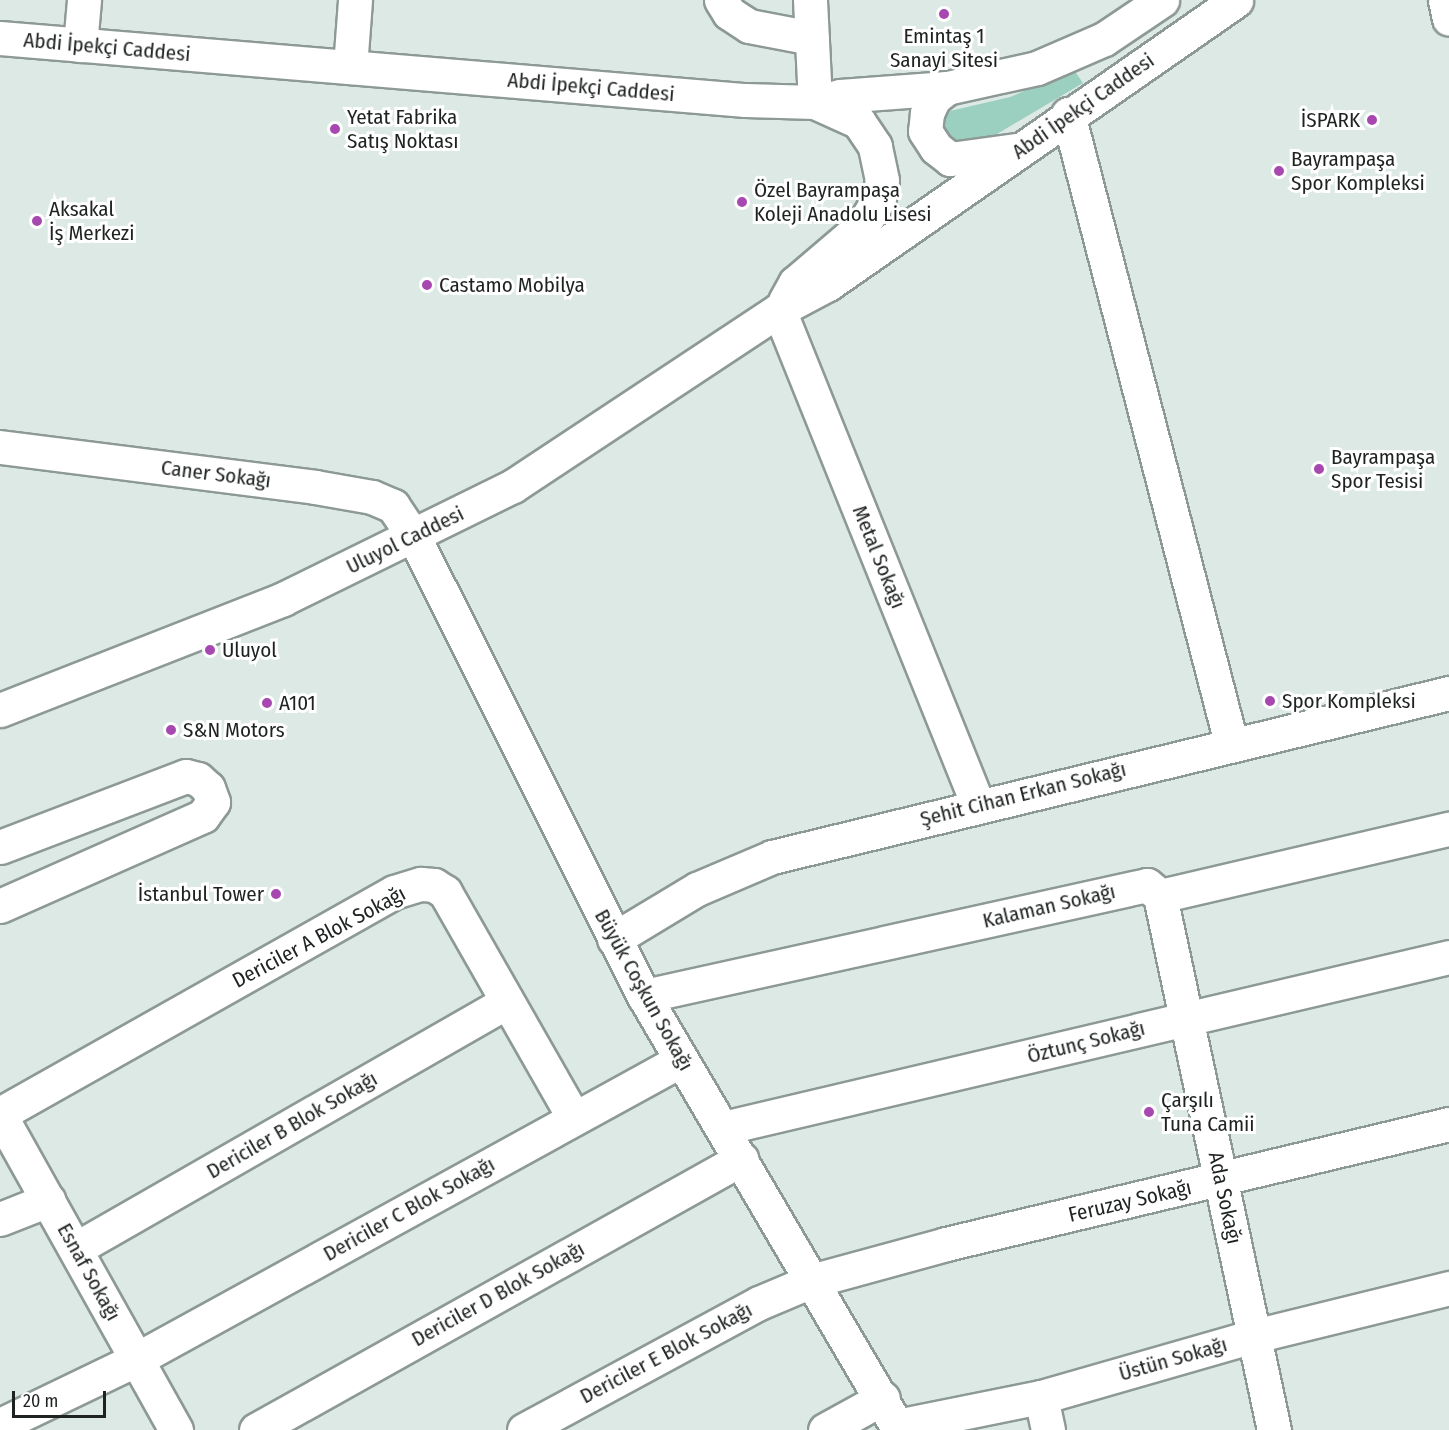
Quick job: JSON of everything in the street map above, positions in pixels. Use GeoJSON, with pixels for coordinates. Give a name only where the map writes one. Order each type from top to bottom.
{"type":"FeatureCollection","features":[{"type":"Feature","properties":{"kind":"street"},"geometry":{"type":"LineString","coordinates":[[80,45],[84,0]]}},
{"type":"Feature","properties":{"kind":"street"},"geometry":{"type":"LineString","coordinates":[[350,67],[355,0]]}},
{"type":"Feature","properties":{"kind":"street"},"geometry":{"type":"LineString","coordinates":[[720,0],[729,13],[749,26],[812,38]]}},
{"type":"Feature","properties":{"kind":"street"},"geometry":{"type":"LineString","coordinates":[[779,310],[795,283],[863,225],[879,198],[880,161],[870,135],[847,114],[814,102],[810,0]]}},
{"type":"Feature","properties":{"kind":"street","name":"Abdi İpekçi Caddesi"},"geometry":{"type":"LineString","coordinates":[[0,38],[745,100],[814,102],[840,96],[947,88],[1037,68],[1073,55],[1162,0]]}},
{"type":"Feature","properties":{"kind":"street","name":"Abdi İpekçi Caddesi"},"geometry":{"type":"LineString","coordinates":[[779,310],[828,284],[985,178],[1017,150],[1236,0]]}},
{"type":"Feature","properties":{"kind":"street"},"geometry":{"type":"LineString","coordinates":[[1445,0],[1449,19]]}},
{"type":"Feature","properties":{"kind":"street"},"geometry":{"type":"LineString","coordinates":[[947,88],[934,98],[927,114],[925,131],[936,148],[950,159],[1017,150]]}},
{"type":"Feature","properties":{"kind":"street"},"geometry":{"type":"LineString","coordinates":[[1068,114],[1232,743]]}},
{"type":"Feature","properties":{"kind":"street","name":"Uluyol Caddesi"},"geometry":{"type":"LineString","coordinates":[[0,710],[282,599],[414,537],[513,486],[779,310]]}},
{"type":"Feature","properties":{"kind":"street","name":"Metal Sokağı"},"geometry":{"type":"LineString","coordinates":[[779,310],[978,805]]}},
{"type":"Feature","properties":{"kind":"street","name":"Caner Sokağı"},"geometry":{"type":"LineString","coordinates":[[0,447],[372,497],[393,506],[414,537]]}},
{"type":"Feature","properties":{"kind":"street","name":"Büyük Coşkun Sokağı"},"geometry":{"type":"LineString","coordinates":[[414,537],[644,996],[893,1418]]}},
{"type":"Feature","properties":{"kind":"street","name":"Şehit Cihan Erkan Sokağı"},"geometry":{"type":"LineString","coordinates":[[614,939],[698,889],[772,857],[1232,743],[1449,693]]}},
{"type":"Feature","properties":{"kind":"street"},"geometry":{"type":"LineString","coordinates":[[0,847],[186,776],[198,779],[208,788],[213,802],[204,816],[0,906]]}},
{"type":"Feature","properties":{"kind":"street"},"geometry":{"type":"LineString","coordinates":[[1160,896],[1449,829]]}},
{"type":"Feature","properties":{"kind":"street","name":"Dericiler A Blok Sokağı"},"geometry":{"type":"LineString","coordinates":[[0,1114],[394,892],[421,884],[434,885],[445,892],[574,1118]]}},
{"type":"Feature","properties":{"kind":"street","name":"Kalaman Sokağı"},"geometry":{"type":"LineString","coordinates":[[644,996],[1147,885],[1160,896]]}},
{"type":"Feature","properties":{"kind":"street","name":"Ada Sokağı"},"geometry":{"type":"LineString","coordinates":[[1160,896],[1188,1016],[1274,1430]]}},
{"type":"Feature","properties":{"kind":"street","name":"Öztunç Sokağı"},"geometry":{"type":"LineString","coordinates":[[723,1128],[902,1089],[1188,1016],[1449,957]]}},
{"type":"Feature","properties":{"kind":"street","name":"Dericiler B Blok Sokağı"},"geometry":{"type":"LineString","coordinates":[[77,1248],[507,1002]]}},
{"type":"Feature","properties":{"kind":"street","name":"Dericiler C Blok Sokağı"},"geometry":{"type":"LineString","coordinates":[[0,1425],[137,1359],[681,1060]]}},
{"type":"Feature","properties":{"kind":"street","name":"Esnaf Sokağı"},"geometry":{"type":"LineString","coordinates":[[0,1114],[77,1248],[176,1430]]}},
{"type":"Feature","properties":{"kind":"street","name":"Feruzay Sokağı"},"geometry":{"type":"LineString","coordinates":[[811,1281],[945,1244],[1449,1124]]}},
{"type":"Feature","properties":{"kind":"street","name":"Dericiler D Blok Sokağı"},"geometry":{"type":"LineString","coordinates":[[256,1430],[741,1159]]}},
{"type":"Feature","properties":{"kind":"street"},"geometry":{"type":"LineString","coordinates":[[0,1219],[48,1200]]}},
{"type":"Feature","properties":{"kind":"street","name":"Dericiler E Blok Sokağı"},"geometry":{"type":"LineString","coordinates":[[524,1430],[759,1303],[811,1281]]}},
{"type":"Feature","properties":{"kind":"street","name":"Üstün Sokağı"},"geometry":{"type":"LineString","coordinates":[[825,1430],[1041,1396],[1254,1336],[1449,1288]]}},
{"type":"Feature","properties":{"kind":"street"},"geometry":{"type":"LineString","coordinates":[[1041,1396],[1048,1430]]}},
{"type":"Feature","properties":{"kind":"green space"},"geometry":{"type":"Polygon","coordinates":[[[1074,70],[1083,83],[987,140],[961,144],[943,133],[942,123],[950,111],[1010,97],[1074,70]]]}},
{"type":"Feature","properties":{"kind":"place","name":"Emintaş 1 Sanayi Sitesi"},"geometry":{"type":"Point","coordinates":[944,14]}},
{"type":"Feature","properties":{"kind":"place","name":"İSPARK"},"geometry":{"type":"Point","coordinates":[1372,120]}},
{"type":"Feature","properties":{"kind":"place","name":"Yetat Fabrika Satış Noktası"},"geometry":{"type":"Point","coordinates":[335,129]}},
{"type":"Feature","properties":{"kind":"place","name":"Bayrampaşa Spor Kompleksi"},"geometry":{"type":"Point","coordinates":[1279,171]}},
{"type":"Feature","properties":{"kind":"place","name":"Özel Bayrampaşa Koleji Anadolu Lisesi"},"geometry":{"type":"Point","coordinates":[742,202]}},
{"type":"Feature","properties":{"kind":"place","name":"Aksakal İş Merkezi"},"geometry":{"type":"Point","coordinates":[37,221]}},
{"type":"Feature","properties":{"kind":"place","name":"Castamo Mobilya"},"geometry":{"type":"Point","coordinates":[427,285]}},
{"type":"Feature","properties":{"kind":"place","name":"Bayrampaşa Spor Tesisi"},"geometry":{"type":"Point","coordinates":[1319,469]}},
{"type":"Feature","properties":{"kind":"place","name":"Uluyol"},"geometry":{"type":"Point","coordinates":[210,650]}},
{"type":"Feature","properties":{"kind":"place","name":"Spor Kompleksi"},"geometry":{"type":"Point","coordinates":[1270,701]}},
{"type":"Feature","properties":{"kind":"place","name":"A101"},"geometry":{"type":"Point","coordinates":[267,703]}},
{"type":"Feature","properties":{"kind":"place","name":"S&N Motors"},"geometry":{"type":"Point","coordinates":[171,730]}},
{"type":"Feature","properties":{"kind":"place","name":"İstanbul Tower"},"geometry":{"type":"Point","coordinates":[276,894]}},
{"type":"Feature","properties":{"kind":"place","name":"Çarşılı Tuna Camii"},"geometry":{"type":"Point","coordinates":[1149,1112]}}]}
